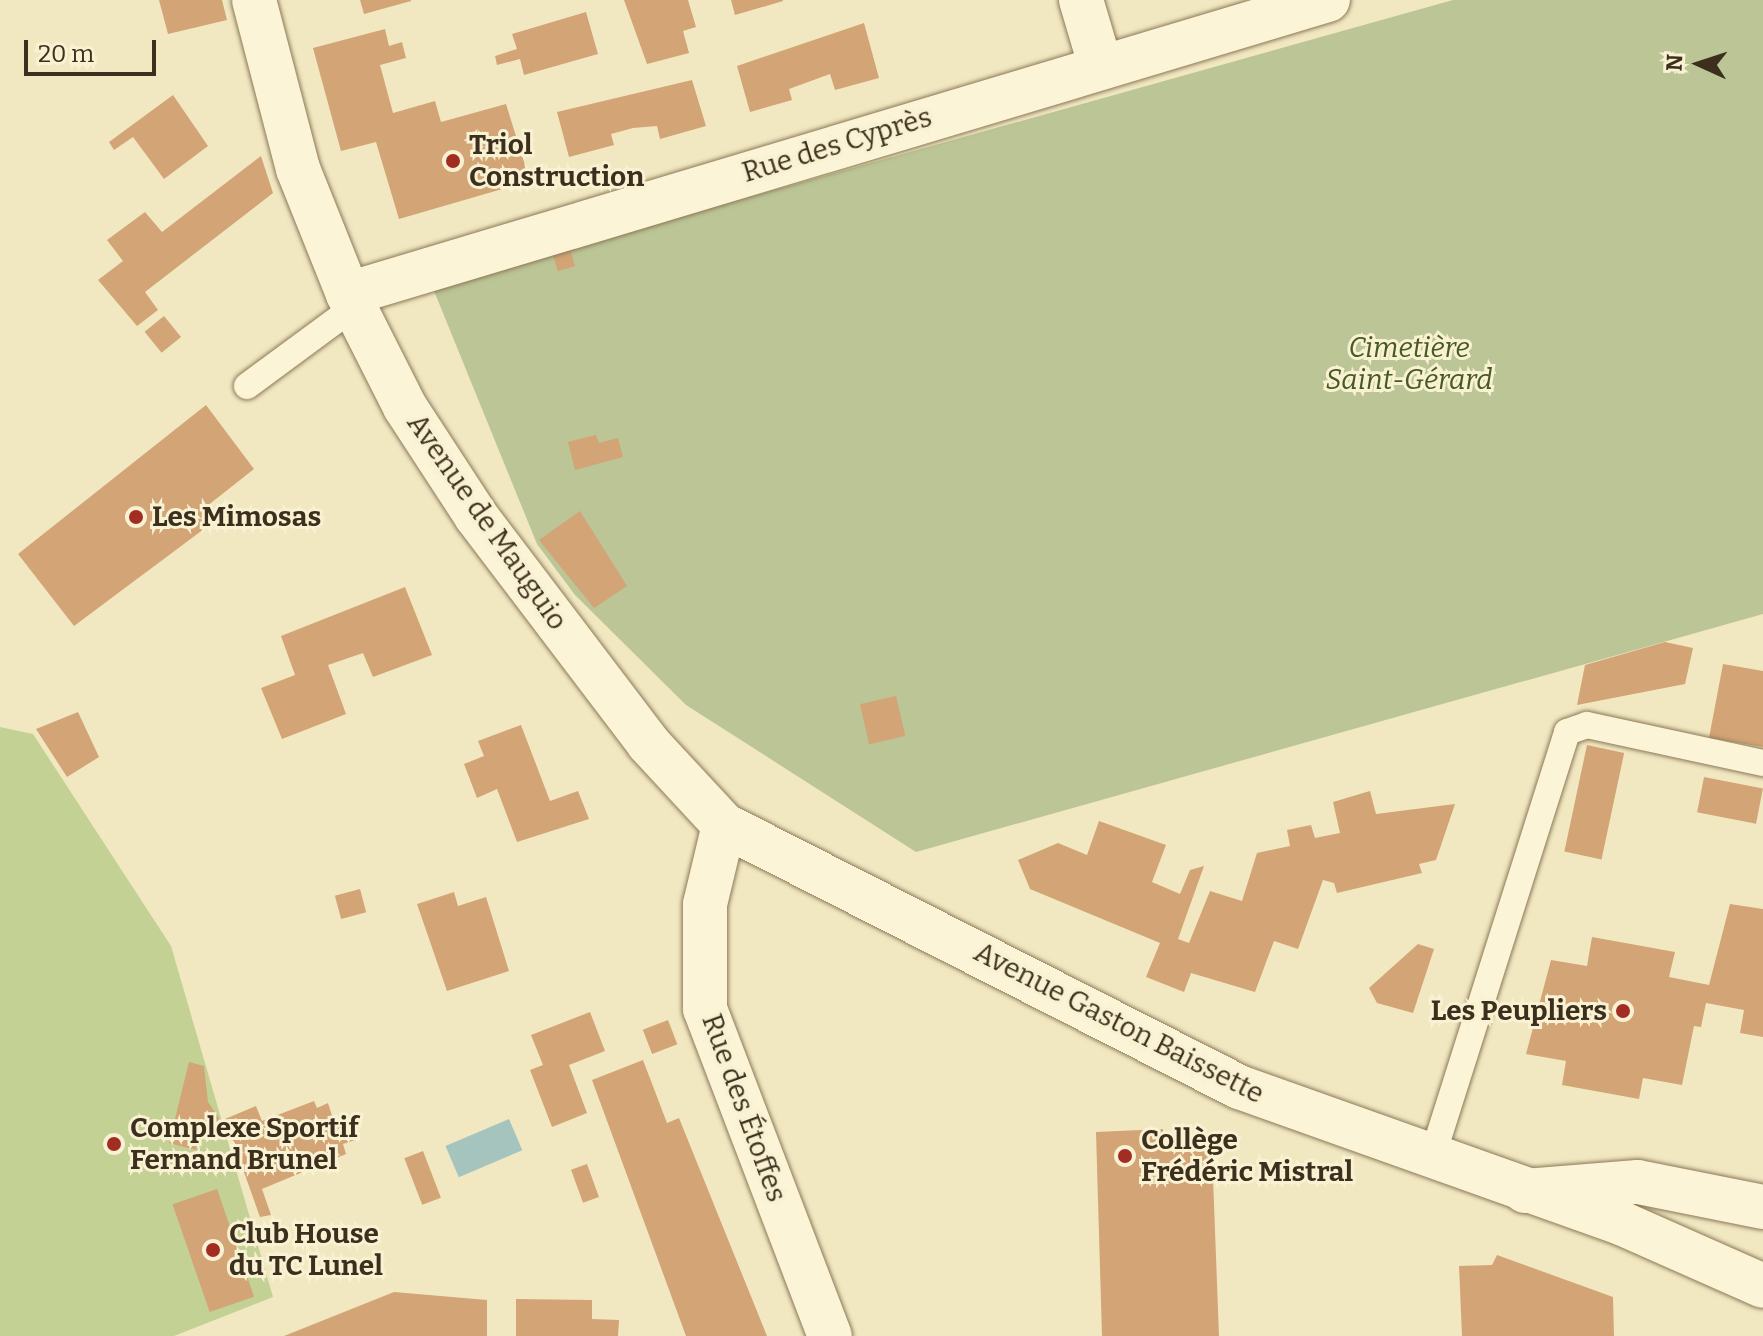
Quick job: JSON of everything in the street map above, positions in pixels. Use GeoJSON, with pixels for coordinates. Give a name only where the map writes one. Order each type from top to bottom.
{"type":"FeatureCollection","features":[{"type":"Feature","properties":{"kind":"main road","name":"Avenue de Mauguio"},"geometry":{"type":"LineString","coordinates":[[254,0],[298,169],[351,301],[405,407],[476,516],[648,743],[724,825]]}},
{"type":"Feature","properties":{"kind":"main road"},"geometry":{"type":"LineString","coordinates":[[1081,0],[1100,64]]}},
{"type":"Feature","properties":{"kind":"main road","name":"Rue des Cyprès"},"geometry":{"type":"LineString","coordinates":[[351,301],[1280,7],[1328,0]]}},
{"type":"Feature","properties":{"kind":"main road","name":"Avenue Gaston Baissette"},"geometry":{"type":"LineString","coordinates":[[724,825],[1239,1087],[1431,1161],[1621,1223],[1763,1286]]}},
{"type":"Feature","properties":{"kind":"main road","name":"Rue des Étoffes"},"geometry":{"type":"LineString","coordinates":[[724,825],[705,904],[705,1009],[830,1336]]}},
{"type":"Feature","properties":{"kind":"main road","name":"Avenue Gaston Baissette"},"geometry":{"type":"LineString","coordinates":[[1525,1191],[1638,1182],[1763,1207]]}},
{"type":"Feature","properties":{"kind":"lane"},"geometry":{"type":"LineString","coordinates":[[247,386],[351,301]]}},
{"type":"Feature","properties":{"kind":"lane"},"geometry":{"type":"LineString","coordinates":[[1431,1161],[1567,732],[1587,725],[1763,763]]}},
{"type":"Feature","properties":{"kind":"green space","name":"Cimetière Saint-Gérard"},"geometry":{"type":"Polygon","coordinates":[[[1453,0],[1763,0],[1763,614],[916,852],[686,705],[575,595],[537,544],[432,286],[1453,0]]]}},
{"type":"Feature","properties":{"kind":"green space","name":"Complexe Sportif Fernand Brunel"},"geometry":{"type":"Polygon","coordinates":[[[0,727],[33,734],[171,946],[273,1297],[174,1336],[0,1336],[0,727]]]}},
{"type":"Feature","properties":{"kind":"water"},"geometry":{"type":"Polygon","coordinates":[[[509,1119],[522,1150],[459,1177],[445,1146],[509,1119]]]}},
{"type":"Feature","properties":{"kind":"building"},"geometry":{"type":"Polygon","coordinates":[[[159,0],[222,0],[227,20],[168,34],[159,0]]]}},
{"type":"Feature","properties":{"kind":"building"},"geometry":{"type":"Polygon","coordinates":[[[360,0],[411,0],[411,1],[364,14],[360,0]]]}},
{"type":"Feature","properties":{"kind":"building"},"geometry":{"type":"Polygon","coordinates":[[[624,0],[688,0],[696,27],[683,31],[689,53],[647,64],[624,0]]]}},
{"type":"Feature","properties":{"kind":"building"},"geometry":{"type":"Polygon","coordinates":[[[731,0],[783,0],[783,1],[735,15],[731,0]]]}},
{"type":"Feature","properties":{"kind":"building"},"geometry":{"type":"Polygon","coordinates":[[[586,12],[598,54],[524,75],[520,59],[497,65],[495,56],[517,49],[512,34],[586,12]]]}},
{"type":"Feature","properties":{"kind":"building"},"geometry":{"type":"Polygon","coordinates":[[[864,23],[879,78],[835,90],[830,74],[789,89],[792,100],[750,112],[737,66],[864,23]]]}},
{"type":"Feature","properties":{"kind":"building"},"geometry":{"type":"Polygon","coordinates":[[[385,29],[389,46],[402,42],[406,58],[380,65],[393,113],[435,101],[441,122],[506,104],[530,181],[399,219],[376,142],[341,151],[313,48],[385,29]]]}},
{"type":"Feature","properties":{"kind":"building"},"geometry":{"type":"Polygon","coordinates":[[[692,80],[706,126],[660,139],[657,126],[633,128],[611,134],[614,145],[569,157],[557,112],[692,80]]]}},
{"type":"Feature","properties":{"kind":"building"},"geometry":{"type":"Polygon","coordinates":[[[173,95],[208,146],[164,179],[133,137],[114,150],[109,142],[173,95]]]}},
{"type":"Feature","properties":{"kind":"building"},"geometry":{"type":"Polygon","coordinates":[[[261,156],[273,193],[145,292],[158,310],[137,326],[98,280],[123,261],[107,240],[145,212],[162,232],[261,156]]]}},
{"type":"Feature","properties":{"kind":"building"},"geometry":{"type":"Polygon","coordinates":[[[570,249],[575,266],[558,271],[553,254],[570,249]]]}},
{"type":"Feature","properties":{"kind":"building"},"geometry":{"type":"Polygon","coordinates":[[[164,316],[181,337],[162,353],[145,332],[164,316]]]}},
{"type":"Feature","properties":{"kind":"building","name":"Les Mimosas"},"geometry":{"type":"Polygon","coordinates":[[[206,405],[254,469],[202,510],[212,523],[74,626],[18,554],[206,405]]]}},
{"type":"Feature","properties":{"kind":"building"},"geometry":{"type":"Polygon","coordinates":[[[596,435],[599,443],[618,438],[623,457],[575,470],[568,442],[596,435]]]}},
{"type":"Feature","properties":{"kind":"building"},"geometry":{"type":"Polygon","coordinates":[[[580,511],[627,586],[594,608],[539,540],[580,511]]]}},
{"type":"Feature","properties":{"kind":"building"},"geometry":{"type":"Polygon","coordinates":[[[405,587],[432,655],[373,677],[363,653],[328,665],[346,714],[282,739],[261,688],[295,675],[281,636],[405,587]]]}},
{"type":"Feature","properties":{"kind":"building"},"geometry":{"type":"Polygon","coordinates":[[[1665,642],[1693,648],[1685,684],[1577,705],[1585,665],[1665,642]]]}},
{"type":"Feature","properties":{"kind":"building"},"geometry":{"type":"Polygon","coordinates":[[[1723,664],[1763,671],[1763,747],[1709,738],[1723,664]]]}},
{"type":"Feature","properties":{"kind":"building"},"geometry":{"type":"Polygon","coordinates":[[[896,696],[905,736],[869,744],[860,704],[896,696]]]}},
{"type":"Feature","properties":{"kind":"building"},"geometry":{"type":"Polygon","coordinates":[[[78,712],[99,757],[67,777],[36,729],[78,712]]]}},
{"type":"Feature","properties":{"kind":"building"},"geometry":{"type":"Polygon","coordinates":[[[521,725],[550,801],[578,791],[589,819],[517,842],[497,789],[477,798],[464,764],[484,756],[478,741],[521,725]]]}},
{"type":"Feature","properties":{"kind":"building"},"geometry":{"type":"Polygon","coordinates":[[[1587,745],[1624,753],[1602,860],[1564,852],[1587,745]]]}},
{"type":"Feature","properties":{"kind":"building"},"geometry":{"type":"Polygon","coordinates":[[[1704,777],[1763,788],[1756,824],[1697,812],[1704,777]]]}},
{"type":"Feature","properties":{"kind":"building"},"geometry":{"type":"Polygon","coordinates":[[[1370,791],[1376,814],[1455,804],[1436,860],[1419,864],[1422,873],[1337,893],[1334,883],[1323,880],[1298,949],[1274,941],[1255,992],[1191,973],[1184,992],[1146,977],[1160,943],[1030,889],[1018,860],[1058,843],[1087,855],[1099,821],[1166,845],[1152,882],[1180,894],[1190,870],[1204,866],[1178,939],[1189,943],[1210,891],[1242,901],[1257,853],[1290,846],[1287,830],[1311,825],[1315,838],[1340,833],[1333,802],[1370,791]]]}},
{"type":"Feature","properties":{"kind":"building"},"geometry":{"type":"Polygon","coordinates":[[[360,889],[366,912],[341,919],[335,896],[360,889]]]}},
{"type":"Feature","properties":{"kind":"building"},"geometry":{"type":"Polygon","coordinates":[[[454,892],[458,906],[486,897],[509,971],[447,991],[417,904],[454,892]]]}},
{"type":"Feature","properties":{"kind":"building","name":"Les Peupliers"},"geometry":{"type":"Polygon","coordinates":[[[1730,904],[1763,909],[1763,1037],[1740,1033],[1744,1010],[1706,1003],[1701,1027],[1694,1026],[1682,1085],[1643,1078],[1639,1099],[1562,1085],[1566,1061],[1526,1054],[1551,960],[1587,966],[1592,937],[1675,952],[1669,977],[1709,985],[1730,904]]]}},
{"type":"Feature","properties":{"kind":"building"},"geometry":{"type":"Polygon","coordinates":[[[1418,944],[1434,949],[1413,1013],[1377,1003],[1369,988],[1418,944]]]}},
{"type":"Feature","properties":{"kind":"building"},"geometry":{"type":"Polygon","coordinates":[[[590,1012],[605,1051],[569,1065],[587,1113],[552,1127],[530,1070],[543,1065],[531,1035],[590,1012]]]}},
{"type":"Feature","properties":{"kind":"building"},"geometry":{"type":"Polygon","coordinates":[[[668,1020],[677,1044],[652,1054],[643,1030],[668,1020]]]}},
{"type":"Feature","properties":{"kind":"building"},"geometry":{"type":"Polygon","coordinates":[[[643,1060],[667,1123],[679,1118],[767,1336],[686,1336],[592,1080],[643,1060]]]}},
{"type":"Feature","properties":{"kind":"building"},"geometry":{"type":"Polygon","coordinates":[[[189,1062],[204,1066],[208,1102],[219,1118],[216,1127],[202,1123],[196,1150],[169,1143],[189,1062]]]}},
{"type":"Feature","properties":{"kind":"building"},"geometry":{"type":"Polygon","coordinates":[[[314,1101],[317,1108],[328,1103],[335,1125],[347,1120],[355,1140],[343,1144],[346,1154],[262,1189],[271,1215],[260,1217],[225,1119],[256,1106],[262,1121],[314,1101]]]}},
{"type":"Feature","properties":{"kind":"building"},"geometry":{"type":"Polygon","coordinates":[[[1163,1129],[1163,1151],[1212,1151],[1219,1336],[1102,1336],[1096,1132],[1163,1129]]]}},
{"type":"Feature","properties":{"kind":"building"},"geometry":{"type":"Polygon","coordinates":[[[423,1151],[441,1198],[422,1205],[404,1158],[423,1151]]]}},
{"type":"Feature","properties":{"kind":"building"},"geometry":{"type":"Polygon","coordinates":[[[587,1164],[599,1197],[583,1203],[571,1170],[587,1164]]]}},
{"type":"Feature","properties":{"kind":"building","name":"Club House du TC Lunel"},"geometry":{"type":"Polygon","coordinates":[[[217,1189],[254,1297],[210,1312],[173,1204],[217,1189]]]}},
{"type":"Feature","properties":{"kind":"building"},"geometry":{"type":"Polygon","coordinates":[[[1497,1255],[1613,1297],[1614,1336],[1462,1336],[1459,1266],[1492,1265],[1497,1255]]]}},
{"type":"Feature","properties":{"kind":"building"},"geometry":{"type":"Polygon","coordinates":[[[394,1292],[487,1300],[487,1336],[284,1336],[394,1292]]]}},
{"type":"Feature","properties":{"kind":"building"},"geometry":{"type":"Polygon","coordinates":[[[516,1299],[592,1300],[592,1319],[619,1320],[618,1336],[516,1336],[516,1299]]]}},
{"type":"Feature","properties":{"kind":"place","name":"Triol Construction"},"geometry":{"type":"Point","coordinates":[453,161]}},
{"type":"Feature","properties":{"kind":"place","name":"Les Mimosas"},"geometry":{"type":"Point","coordinates":[136,517]}},
{"type":"Feature","properties":{"kind":"place","name":"Les Peupliers"},"geometry":{"type":"Point","coordinates":[1623,1011]}},
{"type":"Feature","properties":{"kind":"place","name":"Complexe Sportif Fernand Brunel"},"geometry":{"type":"Point","coordinates":[114,1144]}},
{"type":"Feature","properties":{"kind":"place","name":"Collège Frédéric Mistral"},"geometry":{"type":"Point","coordinates":[1125,1156]}},
{"type":"Feature","properties":{"kind":"place","name":"Club House du TC Lunel"},"geometry":{"type":"Point","coordinates":[213,1250]}}]}
